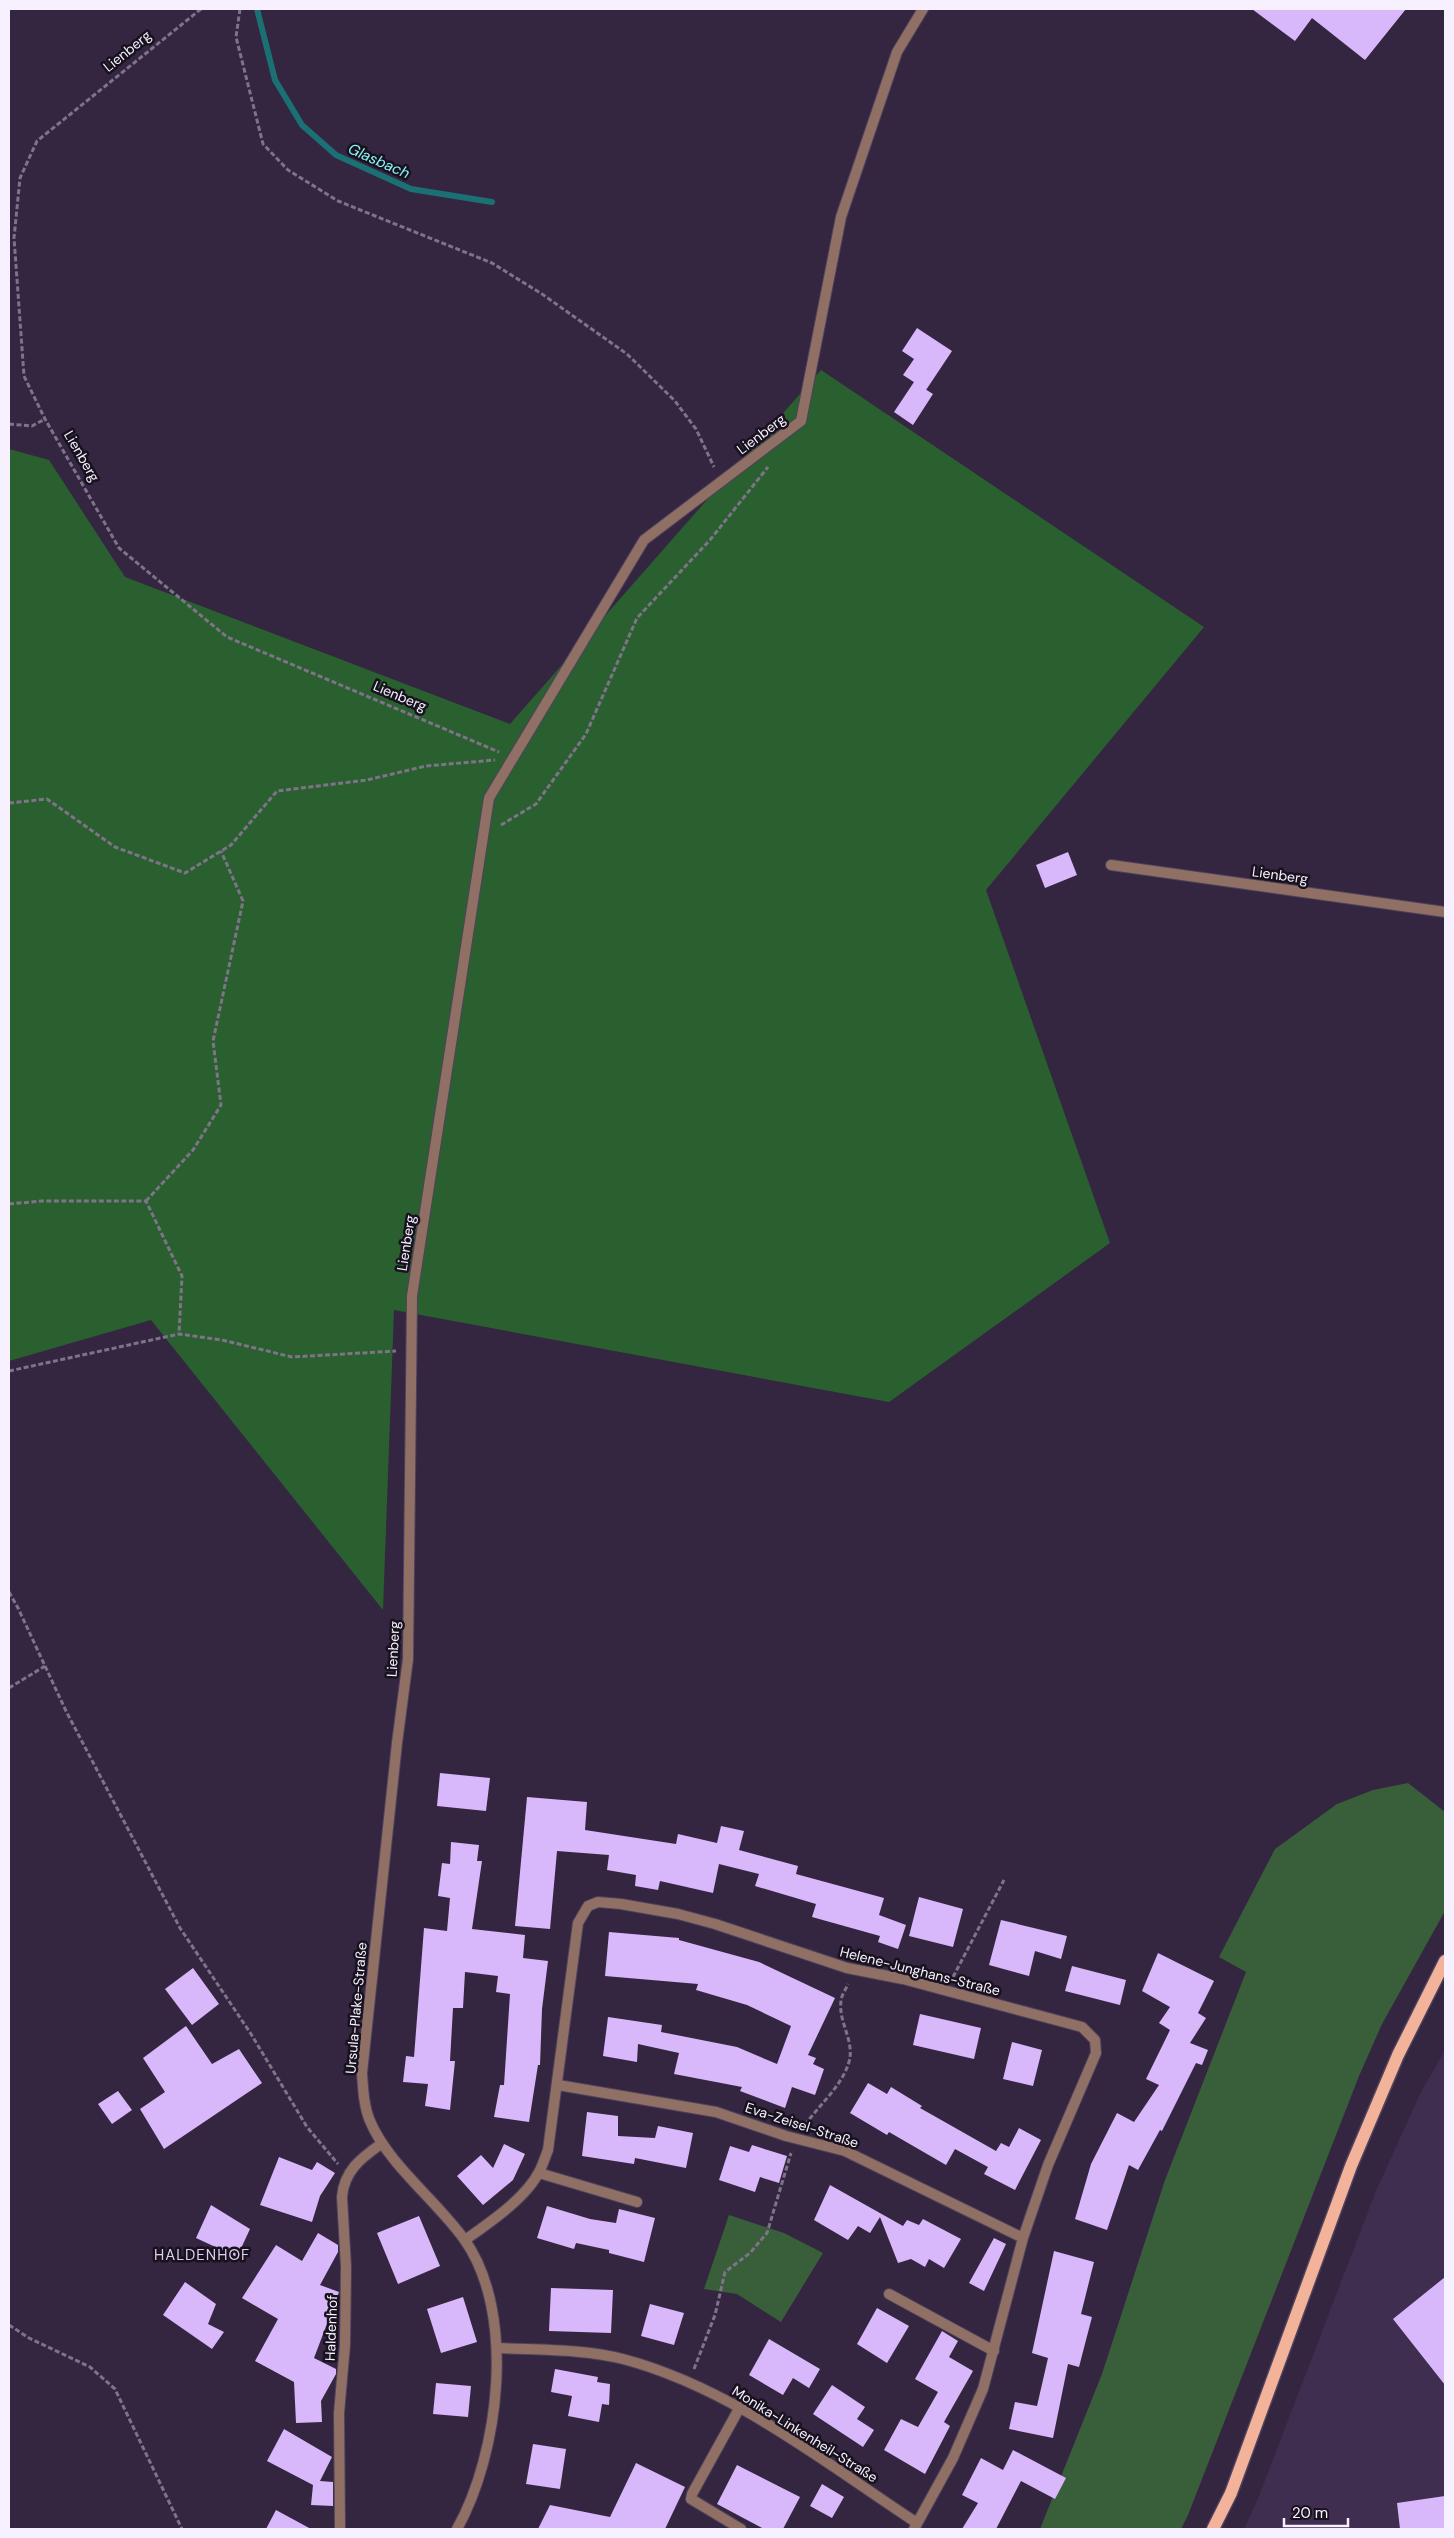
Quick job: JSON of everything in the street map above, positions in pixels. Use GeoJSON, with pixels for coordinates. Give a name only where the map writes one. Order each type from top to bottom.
{"type":"FeatureCollection","features":[{"type":"Feature","properties":{"kind":"main road"},"geometry":{"type":"LineString","coordinates":[[1212,2529],[1230,2492],[1351,2166],[1398,2055],[1445,1961]]}},
{"type":"Feature","properties":{"kind":"street","name":"Lienberg"},"geometry":{"type":"LineString","coordinates":[[397,1743],[408,1659],[412,1296],[489,798],[644,540],[801,421],[841,217],[896,52],[923,9]]}},
{"type":"Feature","properties":{"kind":"street","name":"Lienberg"},"geometry":{"type":"LineString","coordinates":[[1111,865],[1445,912]]}},
{"type":"Feature","properties":{"kind":"street","name":"Ursula-Plake-Straße"},"geometry":{"type":"LineString","coordinates":[[397,1743],[362,2073],[369,2119],[381,2144],[465,2240],[484,2278],[495,2314],[498,2348],[496,2389],[482,2471],[466,2514],[457,2529]]}},
{"type":"Feature","properties":{"kind":"street","name":"Helene-Junghans-Straße"},"geometry":{"type":"LineString","coordinates":[[465,2240],[508,2207],[539,2173],[548,2150],[578,1923],[582,1912],[588,1906],[598,1902],[678,1914],[715,1924],[855,1970],[945,1990],[1071,2023],[1089,2032],[1097,2046],[1093,2062],[1048,2165],[1023,2238],[983,2389],[953,2458],[915,2526]]}},
{"type":"Feature","properties":{"kind":"street","name":"Eva-Zeisel-Straße"},"geometry":{"type":"LineString","coordinates":[[558,2084],[716,2112],[796,2138],[845,2151],[1023,2238]]}},
{"type":"Feature","properties":{"kind":"street","name":"Haldenhof"},"geometry":{"type":"LineString","coordinates":[[340,2529],[340,2413],[345,2345],[346,2267],[342,2197],[347,2175],[363,2156],[381,2144]]}},
{"type":"Feature","properties":{"kind":"street"},"geometry":{"type":"LineString","coordinates":[[539,2173],[637,2202]]}},
{"type":"Feature","properties":{"kind":"street"},"geometry":{"type":"LineString","coordinates":[[889,2294],[994,2351]]}},
{"type":"Feature","properties":{"kind":"street","name":"Monika-Linkenheil-Straße"},"geometry":{"type":"LineString","coordinates":[[498,2348],[588,2353],[622,2359],[690,2381],[740,2407],[915,2526]]}},
{"type":"Feature","properties":{"kind":"street"},"geometry":{"type":"LineString","coordinates":[[740,2407],[691,2499],[741,2529]]}},
{"type":"Feature","properties":{"kind":"path","name":"Lienberg"},"geometry":{"type":"LineString","coordinates":[[201,9],[37,142],[20,178],[14,238],[24,376],[45,419],[119,548],[227,637],[513,758]]}},
{"type":"Feature","properties":{"kind":"path"},"geometry":{"type":"LineString","coordinates":[[240,9],[236,37],[263,144],[288,170],[338,201],[492,263],[542,294],[627,354],[675,401],[696,430],[721,481]]}},
{"type":"Feature","properties":{"kind":"path"},"geometry":{"type":"LineString","coordinates":[[9,424],[32,426],[45,419]]}},
{"type":"Feature","properties":{"kind":"path"},"geometry":{"type":"LineString","coordinates":[[483,836],[536,804],[586,734],[637,618],[710,540],[772,461]]}},
{"type":"Feature","properties":{"kind":"path"},"geometry":{"type":"LineString","coordinates":[[9,803],[47,799],[115,847],[185,873],[231,845],[277,791],[367,780],[426,766],[513,758]]}},
{"type":"Feature","properties":{"kind":"path"},"geometry":{"type":"LineString","coordinates":[[9,1204],[42,1201],[146,1201],[193,1150],[221,1105],[213,1041],[243,901],[221,851]]}},
{"type":"Feature","properties":{"kind":"path"},"geometry":{"type":"LineString","coordinates":[[146,1201],[182,1276],[178,1334]]}},
{"type":"Feature","properties":{"kind":"path"},"geometry":{"type":"LineString","coordinates":[[9,1371],[178,1334],[222,1340],[292,1357],[411,1350]]}},
{"type":"Feature","properties":{"kind":"path"},"geometry":{"type":"LineString","coordinates":[[9,1592],[66,1711],[180,1928],[251,2034],[307,2127],[347,2175]]}},
{"type":"Feature","properties":{"kind":"path"},"geometry":{"type":"LineString","coordinates":[[9,1688],[45,1666]]}},
{"type":"Feature","properties":{"kind":"path"},"geometry":{"type":"LineString","coordinates":[[945,1990],[1004,1880]]}},
{"type":"Feature","properties":{"kind":"path"},"geometry":{"type":"LineString","coordinates":[[690,2381],[715,2314],[725,2272],[750,2254],[767,2233],[796,2138],[838,2082],[849,2062],[850,2048],[841,2016],[840,2000],[855,1970]]}},
{"type":"Feature","properties":{"kind":"path"},"geometry":{"type":"LineString","coordinates":[[9,2325],[29,2338],[90,2366],[115,2389],[182,2529]]}},
{"type":"Feature","properties":{"kind":"shaded area"},"geometry":{"type":"Polygon","coordinates":[[[1445,2050],[1445,2529],[1244,2529],[1257,2501],[1376,2191],[1421,2092],[1445,2050]]]}},
{"type":"Feature","properties":{"kind":"green space"},"geometry":{"type":"Polygon","coordinates":[[[821,370],[1204,627],[986,890],[1110,1243],[889,1402],[394,1310],[383,1610],[151,1320],[9,1361],[9,449],[49,460],[125,577],[510,724],[821,370]]]}},
{"type":"Feature","properties":{"kind":"green space"},"geometry":{"type":"Polygon","coordinates":[[[1408,1783],[1445,1812],[1445,1911],[1382,2024],[1359,2076],[1188,2515],[1181,2529],[1040,2529],[1102,2374],[1165,2180],[1246,1972],[1219,1957],[1275,1849],[1337,1804],[1373,1790],[1408,1783]]]}},
{"type":"Feature","properties":{"kind":"green space"},"geometry":{"type":"Polygon","coordinates":[[[729,2215],[784,2233],[823,2253],[781,2322],[737,2294],[704,2289],[729,2215]]]}},
{"type":"Feature","properties":{"kind":"building"},"geometry":{"type":"Polygon","coordinates":[[[1252,9],[1406,9],[1365,60],[1312,18],[1295,41],[1252,9]]]}},
{"type":"Feature","properties":{"kind":"building"},"geometry":{"type":"Polygon","coordinates":[[[917,328],[952,351],[926,390],[903,375],[914,359],[902,351],[917,328]]]}},
{"type":"Feature","properties":{"kind":"building"},"geometry":{"type":"Polygon","coordinates":[[[914,382],[933,394],[913,425],[894,412],[914,382]]]}},
{"type":"Feature","properties":{"kind":"building"},"geometry":{"type":"Polygon","coordinates":[[[1068,852],[1077,875],[1045,888],[1036,865],[1068,852]]]}},
{"type":"Feature","properties":{"kind":"building"},"geometry":{"type":"Polygon","coordinates":[[[440,1773],[490,1778],[486,1811],[437,1806],[440,1773]]]}},
{"type":"Feature","properties":{"kind":"building"},"geometry":{"type":"Polygon","coordinates":[[[527,1797],[587,1802],[585,1830],[676,1844],[678,1834],[717,1843],[721,1826],[744,1831],[739,1850],[798,1866],[796,1874],[884,1898],[879,1915],[906,1925],[898,1949],[878,1942],[880,1936],[812,1917],[816,1904],[755,1886],[759,1874],[719,1864],[713,1893],[660,1881],[658,1890],[635,1886],[636,1875],[607,1870],[609,1855],[557,1851],[550,1929],[515,1926],[527,1797]]]}},
{"type":"Feature","properties":{"kind":"building"},"geometry":{"type":"Polygon","coordinates":[[[451,1842],[479,1845],[477,1861],[482,1861],[472,1929],[525,1935],[523,1958],[548,1961],[542,2009],[540,2065],[538,2065],[529,2122],[494,2117],[500,2085],[504,2085],[510,1994],[496,1992],[498,1976],[465,1972],[463,2008],[453,2008],[450,2061],[455,2061],[450,2110],[425,2106],[428,2084],[403,2082],[406,2056],[414,2057],[424,1928],[447,1931],[450,1898],[438,1896],[442,1863],[450,1864],[451,1842]]]}},
{"type":"Feature","properties":{"kind":"building"},"geometry":{"type":"Polygon","coordinates":[[[919,1897],[963,1909],[953,1947],[909,1936],[919,1897]]]}},
{"type":"Feature","properties":{"kind":"building"},"geometry":{"type":"Polygon","coordinates":[[[1001,1920],[1067,1936],[1061,1959],[1035,1951],[1029,1976],[989,1965],[1001,1920]]]}},
{"type":"Feature","properties":{"kind":"building"},"geometry":{"type":"Polygon","coordinates":[[[609,1932],[679,1938],[679,1940],[759,1962],[835,1998],[808,2055],[816,2058],[813,2064],[824,2069],[815,2095],[792,2087],[785,2108],[740,2091],[742,2087],[674,2074],[679,2053],[638,2044],[637,2062],[603,2056],[608,2017],[662,2025],[661,2032],[737,2047],[777,2064],[791,2026],[747,2005],[696,1990],[698,1984],[605,1976],[609,1932]]]}},
{"type":"Feature","properties":{"kind":"building"},"geometry":{"type":"Polygon","coordinates":[[[1158,1953],[1214,1981],[1198,2013],[1206,2018],[1190,2043],[1208,2050],[1202,2065],[1196,2063],[1162,2131],[1160,2130],[1138,2170],[1129,2165],[1107,2230],[1075,2219],[1091,2164],[1117,2113],[1134,2122],[1159,2085],[1146,2079],[1170,2030],[1159,2023],[1170,2007],[1142,1991],[1158,1953]]]}},
{"type":"Feature","properties":{"kind":"building"},"geometry":{"type":"Polygon","coordinates":[[[1072,1966],[1126,1980],[1120,2005],[1065,1991],[1072,1966]]]}},
{"type":"Feature","properties":{"kind":"building"},"geometry":{"type":"Polygon","coordinates":[[[193,1968],[219,2004],[192,2025],[165,1989],[193,1968]]]}},
{"type":"Feature","properties":{"kind":"building"},"geometry":{"type":"Polygon","coordinates":[[[920,2014],[981,2028],[974,2059],[913,2045],[920,2014]]]}},
{"type":"Feature","properties":{"kind":"building"},"geometry":{"type":"Polygon","coordinates":[[[186,2026],[212,2064],[239,2049],[262,2083],[164,2149],[140,2109],[165,2092],[143,2058],[186,2026]]]}},
{"type":"Feature","properties":{"kind":"building"},"geometry":{"type":"Polygon","coordinates":[[[1012,2042],[1042,2050],[1033,2086],[1003,2079],[1012,2042]]]}},
{"type":"Feature","properties":{"kind":"building"},"geometry":{"type":"Polygon","coordinates":[[[868,2083],[887,2094],[891,2087],[922,2106],[920,2108],[996,2151],[1001,2143],[1009,2147],[1019,2128],[1041,2140],[1015,2190],[984,2174],[988,2167],[955,2149],[946,2165],[889,2132],[887,2135],[850,2113],[868,2083]]]}},
{"type":"Feature","properties":{"kind":"building"},"geometry":{"type":"Polygon","coordinates":[[[118,2091],[132,2110],[112,2124],[98,2104],[118,2091]]]}},
{"type":"Feature","properties":{"kind":"building"},"geometry":{"type":"Polygon","coordinates":[[[587,2112],[618,2116],[618,2136],[655,2138],[658,2126],[693,2133],[686,2168],[635,2158],[634,2164],[582,2156],[587,2112]]]}},
{"type":"Feature","properties":{"kind":"building"},"geometry":{"type":"Polygon","coordinates":[[[504,2144],[525,2154],[513,2180],[483,2205],[457,2176],[481,2155],[493,2168],[504,2144]]]}},
{"type":"Feature","properties":{"kind":"building"},"geometry":{"type":"Polygon","coordinates":[[[752,2145],[787,2156],[779,2183],[760,2177],[755,2192],[719,2180],[730,2146],[749,2152],[752,2145]]]}},
{"type":"Feature","properties":{"kind":"building"},"geometry":{"type":"Polygon","coordinates":[[[279,2157],[312,2170],[317,2162],[335,2173],[320,2196],[312,2222],[260,2205],[279,2157]]]}},
{"type":"Feature","properties":{"kind":"building"},"geometry":{"type":"Polygon","coordinates":[[[830,2185],[903,2226],[907,2220],[919,2225],[923,2219],[961,2239],[944,2268],[929,2259],[925,2267],[911,2259],[898,2263],[880,2217],[870,2233],[858,2226],[848,2240],[814,2220],[830,2185]]]}},
{"type":"Feature","properties":{"kind":"building"},"geometry":{"type":"Polygon","coordinates":[[[211,2205],[250,2229],[237,2257],[196,2238],[211,2205]]]}},
{"type":"Feature","properties":{"kind":"building"},"geometry":{"type":"Polygon","coordinates":[[[547,2206],[590,2219],[616,2223],[619,2209],[655,2218],[644,2262],[609,2253],[609,2250],[576,2243],[574,2249],[537,2238],[547,2206]]]}},
{"type":"Feature","properties":{"kind":"building"},"geometry":{"type":"Polygon","coordinates":[[[419,2216],[440,2266],[398,2284],[377,2233],[419,2216]]]}},
{"type":"Feature","properties":{"kind":"building"},"geometry":{"type":"Polygon","coordinates":[[[318,2233],[338,2245],[338,2252],[320,2285],[339,2292],[314,2358],[336,2369],[336,2374],[321,2401],[322,2422],[296,2423],[294,2382],[255,2361],[278,2319],[242,2298],[276,2245],[302,2261],[318,2233]]]}},
{"type":"Feature","properties":{"kind":"building"},"geometry":{"type":"Polygon","coordinates":[[[994,2238],[1006,2244],[984,2291],[969,2283],[994,2238]]]}},
{"type":"Feature","properties":{"kind":"building"},"geometry":{"type":"Polygon","coordinates":[[[1054,2251],[1094,2262],[1081,2314],[1092,2317],[1079,2367],[1068,2364],[1053,2438],[1009,2429],[1015,2402],[1037,2406],[1048,2358],[1032,2353],[1054,2251]]]}},
{"type":"Feature","properties":{"kind":"building"},"geometry":{"type":"Polygon","coordinates":[[[1445,2277],[1445,2385],[1393,2319],[1445,2277]]]}},
{"type":"Feature","properties":{"kind":"building"},"geometry":{"type":"Polygon","coordinates":[[[185,2282],[216,2304],[208,2324],[224,2332],[212,2349],[163,2315],[185,2282]]]}},
{"type":"Feature","properties":{"kind":"building"},"geometry":{"type":"Polygon","coordinates":[[[551,2288],[613,2290],[611,2333],[549,2331],[551,2288]]]}},
{"type":"Feature","properties":{"kind":"building"},"geometry":{"type":"Polygon","coordinates":[[[463,2297],[477,2342],[441,2353],[427,2309],[463,2297]]]}},
{"type":"Feature","properties":{"kind":"building"},"geometry":{"type":"Polygon","coordinates":[[[650,2304],[684,2313],[674,2345],[641,2336],[650,2304]]]}},
{"type":"Feature","properties":{"kind":"building"},"geometry":{"type":"Polygon","coordinates":[[[877,2308],[909,2326],[887,2363],[857,2344],[877,2308]]]}},
{"type":"Feature","properties":{"kind":"building"},"geometry":{"type":"Polygon","coordinates":[[[942,2331],[958,2341],[949,2357],[973,2371],[944,2422],[950,2426],[925,2474],[884,2450],[901,2419],[918,2427],[938,2392],[915,2379],[942,2331]]]}},
{"type":"Feature","properties":{"kind":"building"},"geometry":{"type":"Polygon","coordinates":[[[769,2339],[820,2369],[809,2388],[793,2378],[783,2395],[749,2375],[769,2339]]]}},
{"type":"Feature","properties":{"kind":"building"},"geometry":{"type":"Polygon","coordinates":[[[555,2369],[598,2377],[597,2382],[610,2384],[609,2405],[602,2404],[599,2422],[568,2416],[572,2396],[551,2392],[555,2369]]]}},
{"type":"Feature","properties":{"kind":"building"},"geometry":{"type":"Polygon","coordinates":[[[436,2383],[471,2386],[468,2417],[433,2414],[436,2383]]]}},
{"type":"Feature","properties":{"kind":"building"},"geometry":{"type":"Polygon","coordinates":[[[832,2385],[865,2407],[857,2419],[874,2430],[863,2447],[813,2414],[832,2385]]]}},
{"type":"Feature","properties":{"kind":"building"},"geometry":{"type":"Polygon","coordinates":[[[284,2429],[332,2457],[320,2481],[333,2482],[333,2506],[311,2505],[313,2485],[267,2461],[284,2429]]]}},
{"type":"Feature","properties":{"kind":"building"},"geometry":{"type":"Polygon","coordinates":[[[533,2444],[566,2449],[560,2489],[526,2484],[533,2444]]]}},
{"type":"Feature","properties":{"kind":"building"},"geometry":{"type":"Polygon","coordinates":[[[1013,2450],[1066,2478],[1055,2499],[1021,2481],[996,2529],[962,2529],[978,2503],[962,2495],[981,2458],[1003,2470],[1013,2450]]]}},
{"type":"Feature","properties":{"kind":"building"},"geometry":{"type":"Polygon","coordinates":[[[636,2463],[685,2487],[665,2529],[538,2529],[550,2505],[610,2517],[636,2463]]]}},
{"type":"Feature","properties":{"kind":"building"},"geometry":{"type":"Polygon","coordinates":[[[737,2465],[800,2497],[783,2529],[764,2529],[717,2504],[737,2465]]]}},
{"type":"Feature","properties":{"kind":"building"},"geometry":{"type":"Polygon","coordinates":[[[822,2484],[844,2497],[832,2518],[810,2506],[822,2484]]]}},
{"type":"Feature","properties":{"kind":"building"},"geometry":{"type":"Polygon","coordinates":[[[1445,2496],[1445,2529],[1400,2529],[1397,2503],[1445,2496]]]}},
{"type":"Feature","properties":{"kind":"building"},"geometry":{"type":"Polygon","coordinates":[[[276,2510],[311,2529],[266,2529],[276,2510]]]}},
{"type":"Feature","properties":{"kind":"waterway","name":"Glasbach"},"geometry":{"type":"LineString","coordinates":[[257,9],[275,80],[302,125],[336,155],[411,189],[492,202]]}},
{"type":"Feature","properties":{"kind":"district","name":"HALDENHOF"},"geometry":{"type":"Point","coordinates":[202,2255]}}]}
